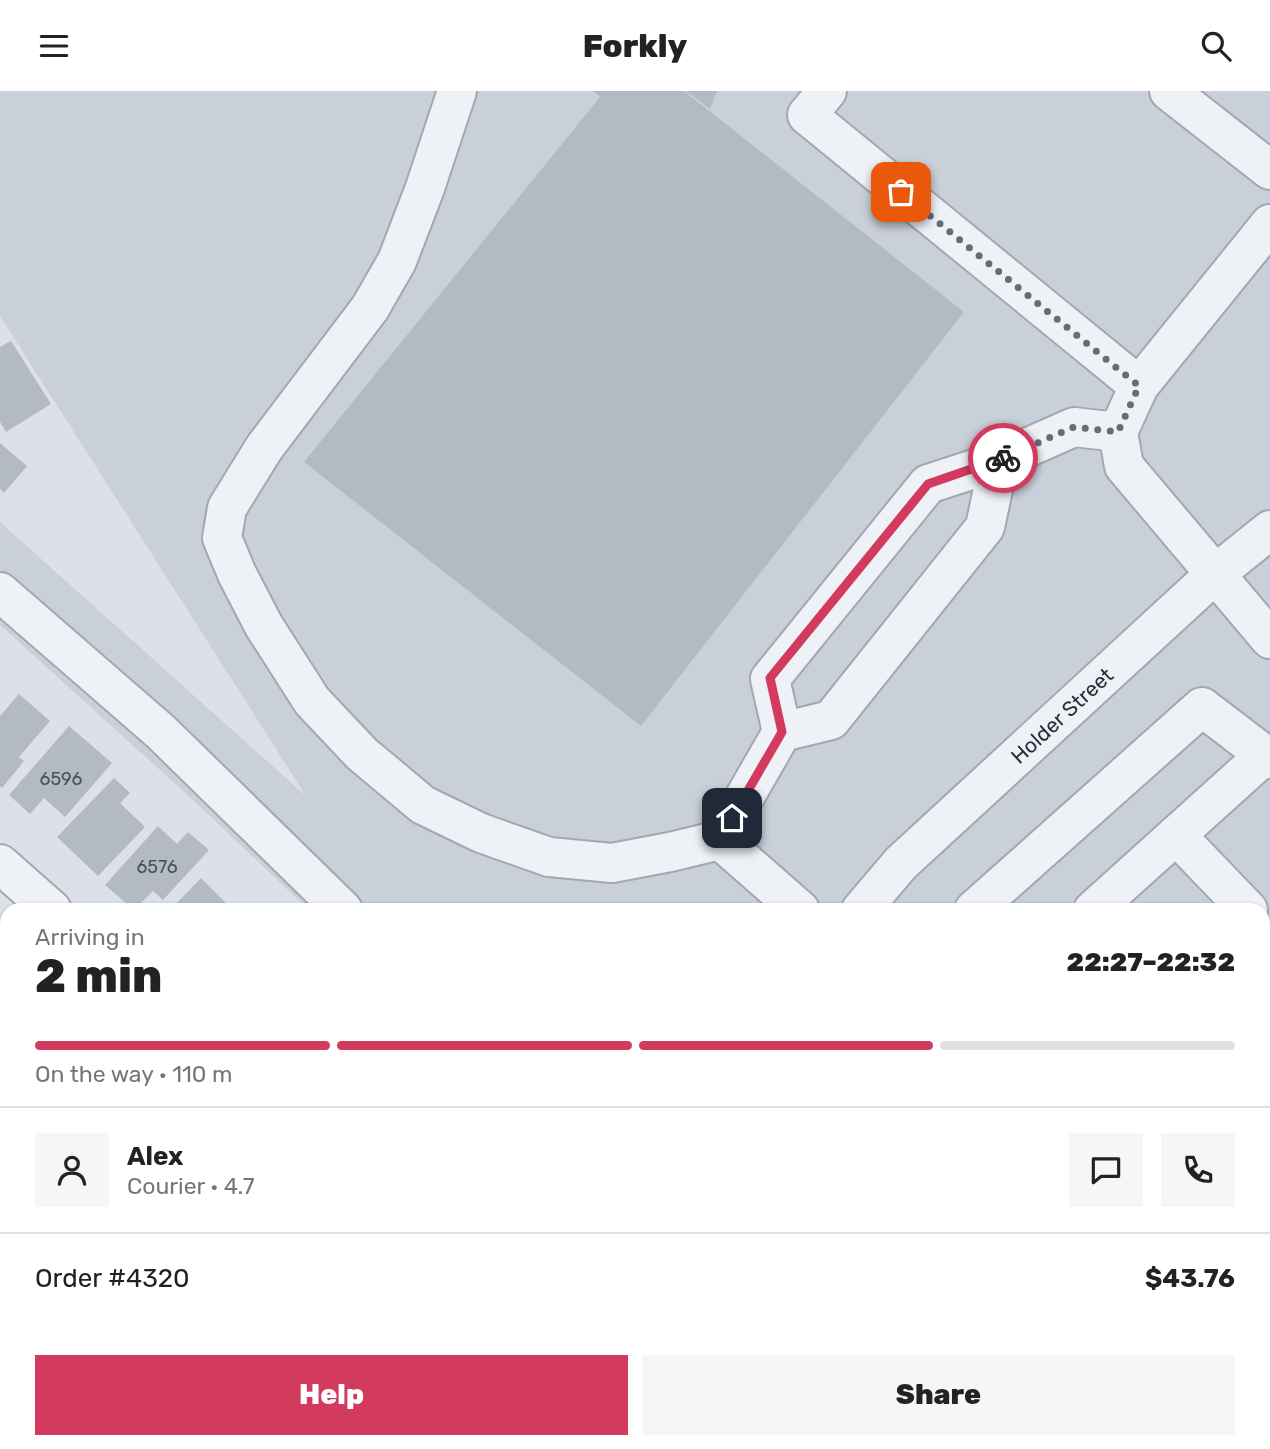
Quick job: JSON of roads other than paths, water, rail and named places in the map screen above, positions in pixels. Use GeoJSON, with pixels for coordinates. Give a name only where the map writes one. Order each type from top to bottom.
{"type":"FeatureCollection","features":[{"type":"Feature","properties":{"kind":"street"},"geometry":{"type":"LineString","coordinates":[[457,91],[425,188],[397,261],[370,308],[264,449],[226,508],[222,538],[264,626],[312,701],[362,754],[422,805],[481,833],[549,857],[612,863],[720,840],[782,732],[770,678],[928,484],[995,462],[1074,427],[1118,432]]}},
{"type":"Feature","properties":{"kind":"street"},"geometry":{"type":"LineString","coordinates":[[827,91],[807,115],[1139,386]]}},
{"type":"Feature","properties":{"kind":"street"},"geometry":{"type":"LineString","coordinates":[[1169,91],[1270,170]]}},
{"type":"Feature","properties":{"kind":"street"},"geometry":{"type":"LineString","coordinates":[[1270,225],[1139,386],[1118,432],[1127,471],[1270,639]]}},
{"type":"Feature","properties":{"kind":"street"},"geometry":{"type":"LineString","coordinates":[[782,732],[831,720],[985,527],[999,461],[995,462]]}},
{"type":"Feature","properties":{"kind":"street","name":"Holder Street"},"geometry":{"type":"LineString","coordinates":[[867,903],[901,863],[1214,575],[1270,530]]}},
{"type":"Feature","properties":{"kind":"street"},"geometry":{"type":"LineString","coordinates":[[0,592],[161,732],[336,903]]}},
{"type":"Feature","properties":{"kind":"street"},"geometry":{"type":"LineString","coordinates":[[982,903],[1202,707],[1267,757],[1101,903]]}},
{"type":"Feature","properties":{"kind":"street"},"geometry":{"type":"LineString","coordinates":[[1176,835],[1241,903]]}},
{"type":"Feature","properties":{"kind":"street"},"geometry":{"type":"LineString","coordinates":[[720,840],[792,903]]}},
{"type":"Feature","properties":{"kind":"street"},"geometry":{"type":"LineString","coordinates":[[0,864],[44,903]]}}]}
